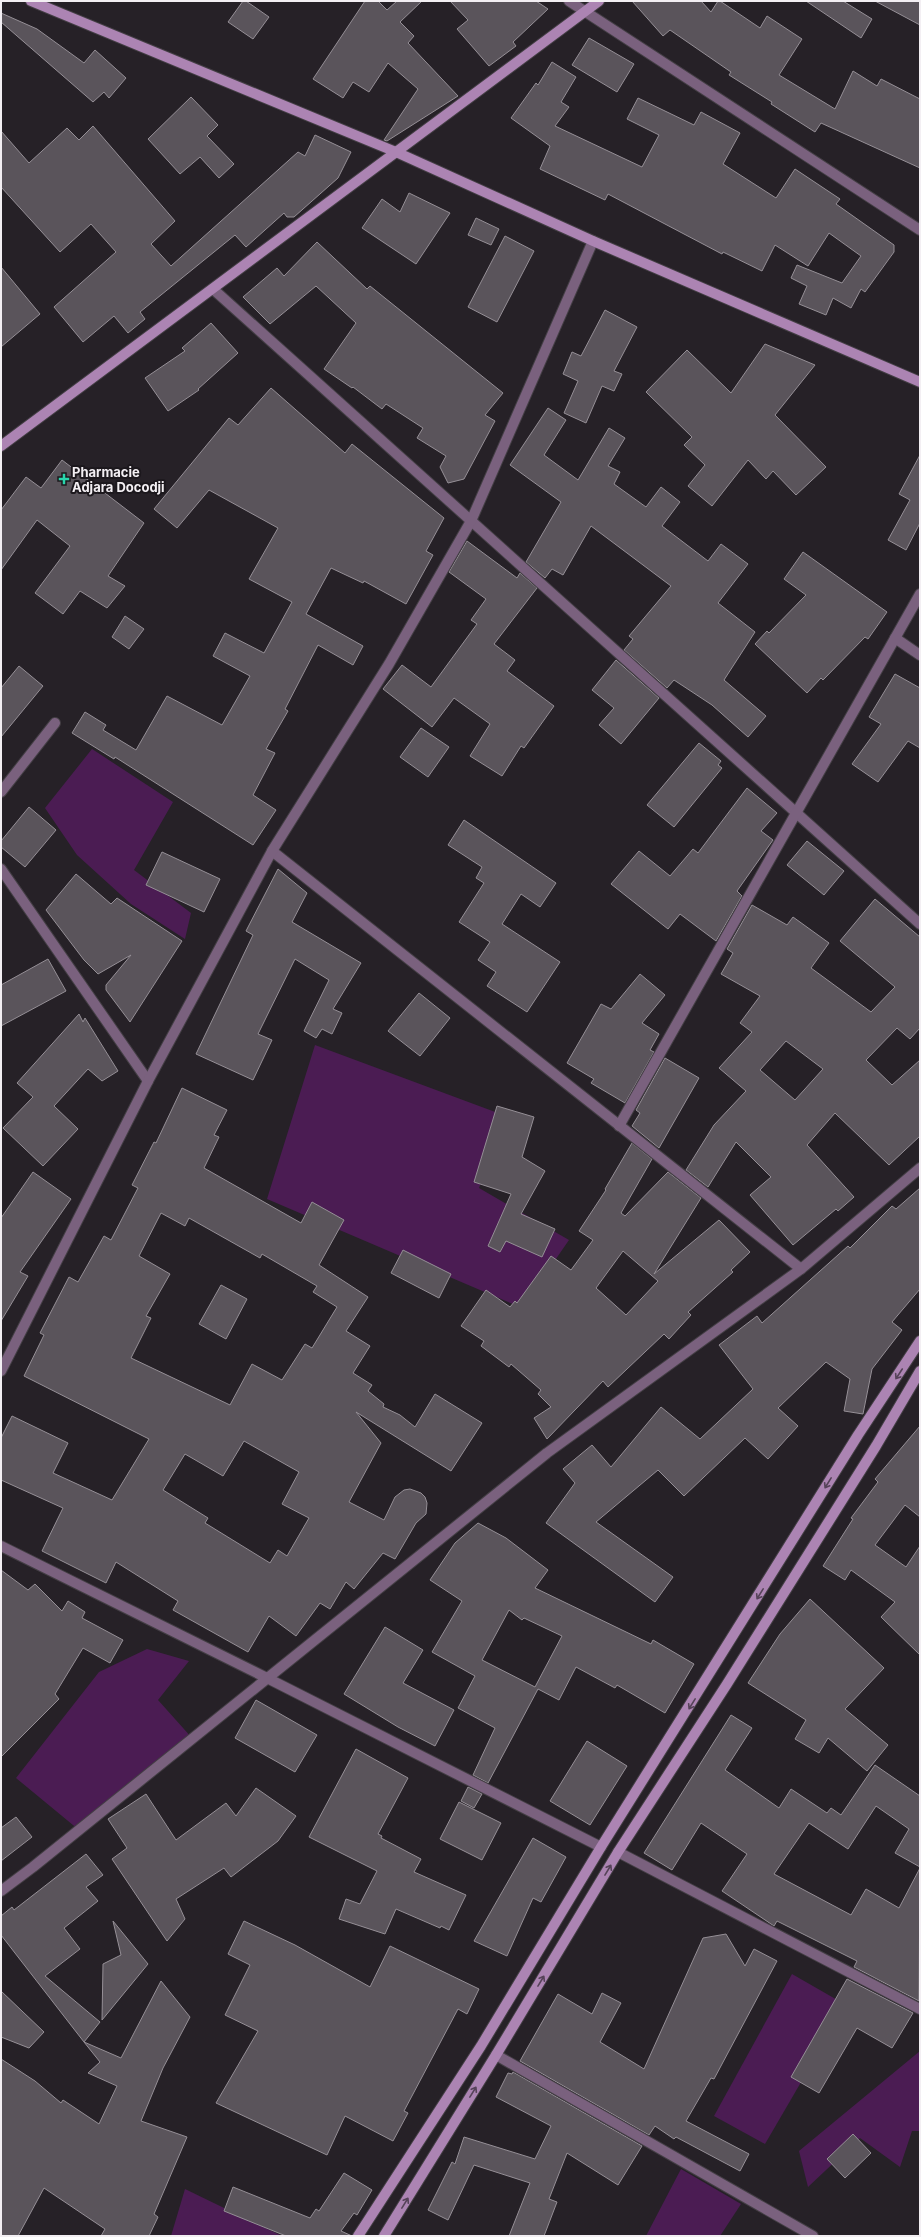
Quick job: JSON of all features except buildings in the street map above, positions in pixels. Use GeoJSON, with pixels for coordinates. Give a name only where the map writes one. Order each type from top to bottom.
{"type":"FeatureCollection","features":[{"type":"Feature","properties":{"kind":"street"},"geometry":{"type":"LineString","coordinates":[[31,1],[396,152],[593,241],[920,382]]}},
{"type":"Feature","properties":{"kind":"street"},"geometry":{"type":"LineString","coordinates":[[569,1],[920,230]]}},
{"type":"Feature","properties":{"kind":"street"},"geometry":{"type":"LineString","coordinates":[[1,446],[599,1]]}},
{"type":"Feature","properties":{"kind":"street"},"geometry":{"type":"LineString","coordinates":[[1,1371],[148,1081],[272,851],[389,664],[471,521],[593,241]]}},
{"type":"Feature","properties":{"kind":"street"},"geometry":{"type":"LineString","coordinates":[[212,289],[920,924]]}},
{"type":"Feature","properties":{"kind":"street"},"geometry":{"type":"LineString","coordinates":[[620,1126],[795,812],[920,594]]}},
{"type":"Feature","properties":{"kind":"street"},"geometry":{"type":"LineString","coordinates":[[895,638],[920,655]]}},
{"type":"Feature","properties":{"kind":"street"},"geometry":{"type":"LineString","coordinates":[[1,792],[55,724]]}},
{"type":"Feature","properties":{"kind":"street"},"geometry":{"type":"LineString","coordinates":[[272,851],[801,1269]]}},
{"type":"Feature","properties":{"kind":"street"},"geometry":{"type":"LineString","coordinates":[[1,869],[148,1081]]}},
{"type":"Feature","properties":{"kind":"street"},"geometry":{"type":"LineString","coordinates":[[1,1891],[34,1867],[547,1453],[801,1269],[920,1168]]}},
{"type":"Feature","properties":{"kind":"street"},"geometry":{"type":"LineString","coordinates":[[358,2236],[480,2046],[601,1847],[854,1442],[920,1341]]}},
{"type":"Feature","properties":{"kind":"street"},"geometry":{"type":"LineString","coordinates":[[384,2236],[496,2055],[618,1852],[727,1684],[876,1446],[920,1371]]}},
{"type":"Feature","properties":{"kind":"street"},"geometry":{"type":"LineString","coordinates":[[1,1546],[267,1678],[601,1847]]}},
{"type":"Feature","properties":{"kind":"street"},"geometry":{"type":"LineString","coordinates":[[618,1852],[920,2009]]}},
{"type":"Feature","properties":{"kind":"street"},"geometry":{"type":"LineString","coordinates":[[496,2055],[813,2236]]}},
{"type":"Feature","properties":{"kind":"shaded area"},"geometry":{"type":"Polygon","coordinates":[[[92,749],[173,802],[134,870],[191,913],[185,939],[131,904],[77,855],[45,808],[92,749]]]}},
{"type":"Feature","properties":{"kind":"shaded area"},"geometry":{"type":"Polygon","coordinates":[[[315,1045],[506,1116],[479,1188],[569,1240],[522,1308],[267,1199],[315,1045]]]}},
{"type":"Feature","properties":{"kind":"shaded area"},"geometry":{"type":"Polygon","coordinates":[[[147,1649],[189,1661],[158,1700],[192,1738],[79,1830],[16,1778],[99,1672],[147,1649]]]}},
{"type":"Feature","properties":{"kind":"shaded area"},"geometry":{"type":"Polygon","coordinates":[[[792,1974],[846,2005],[765,2144],[714,2116],[792,1974]]]}},
{"type":"Feature","properties":{"kind":"shaded area"},"geometry":{"type":"Polygon","coordinates":[[[920,2051],[920,2131],[912,2131],[900,2167],[860,2138],[808,2187],[799,2151],[920,2051]]]}},
{"type":"Feature","properties":{"kind":"shaded area"},"geometry":{"type":"Polygon","coordinates":[[[681,2169],[741,2204],[720,2236],[646,2236],[681,2169]]]}},
{"type":"Feature","properties":{"kind":"shaded area"},"geometry":{"type":"Polygon","coordinates":[[[185,2189],[282,2236],[171,2236],[185,2189]]]}},
{"type":"Feature","properties":{"kind":"place","name":"Pharmacie Adjara Docodji"},"geometry":{"type":"Point","coordinates":[64,479]}}]}
